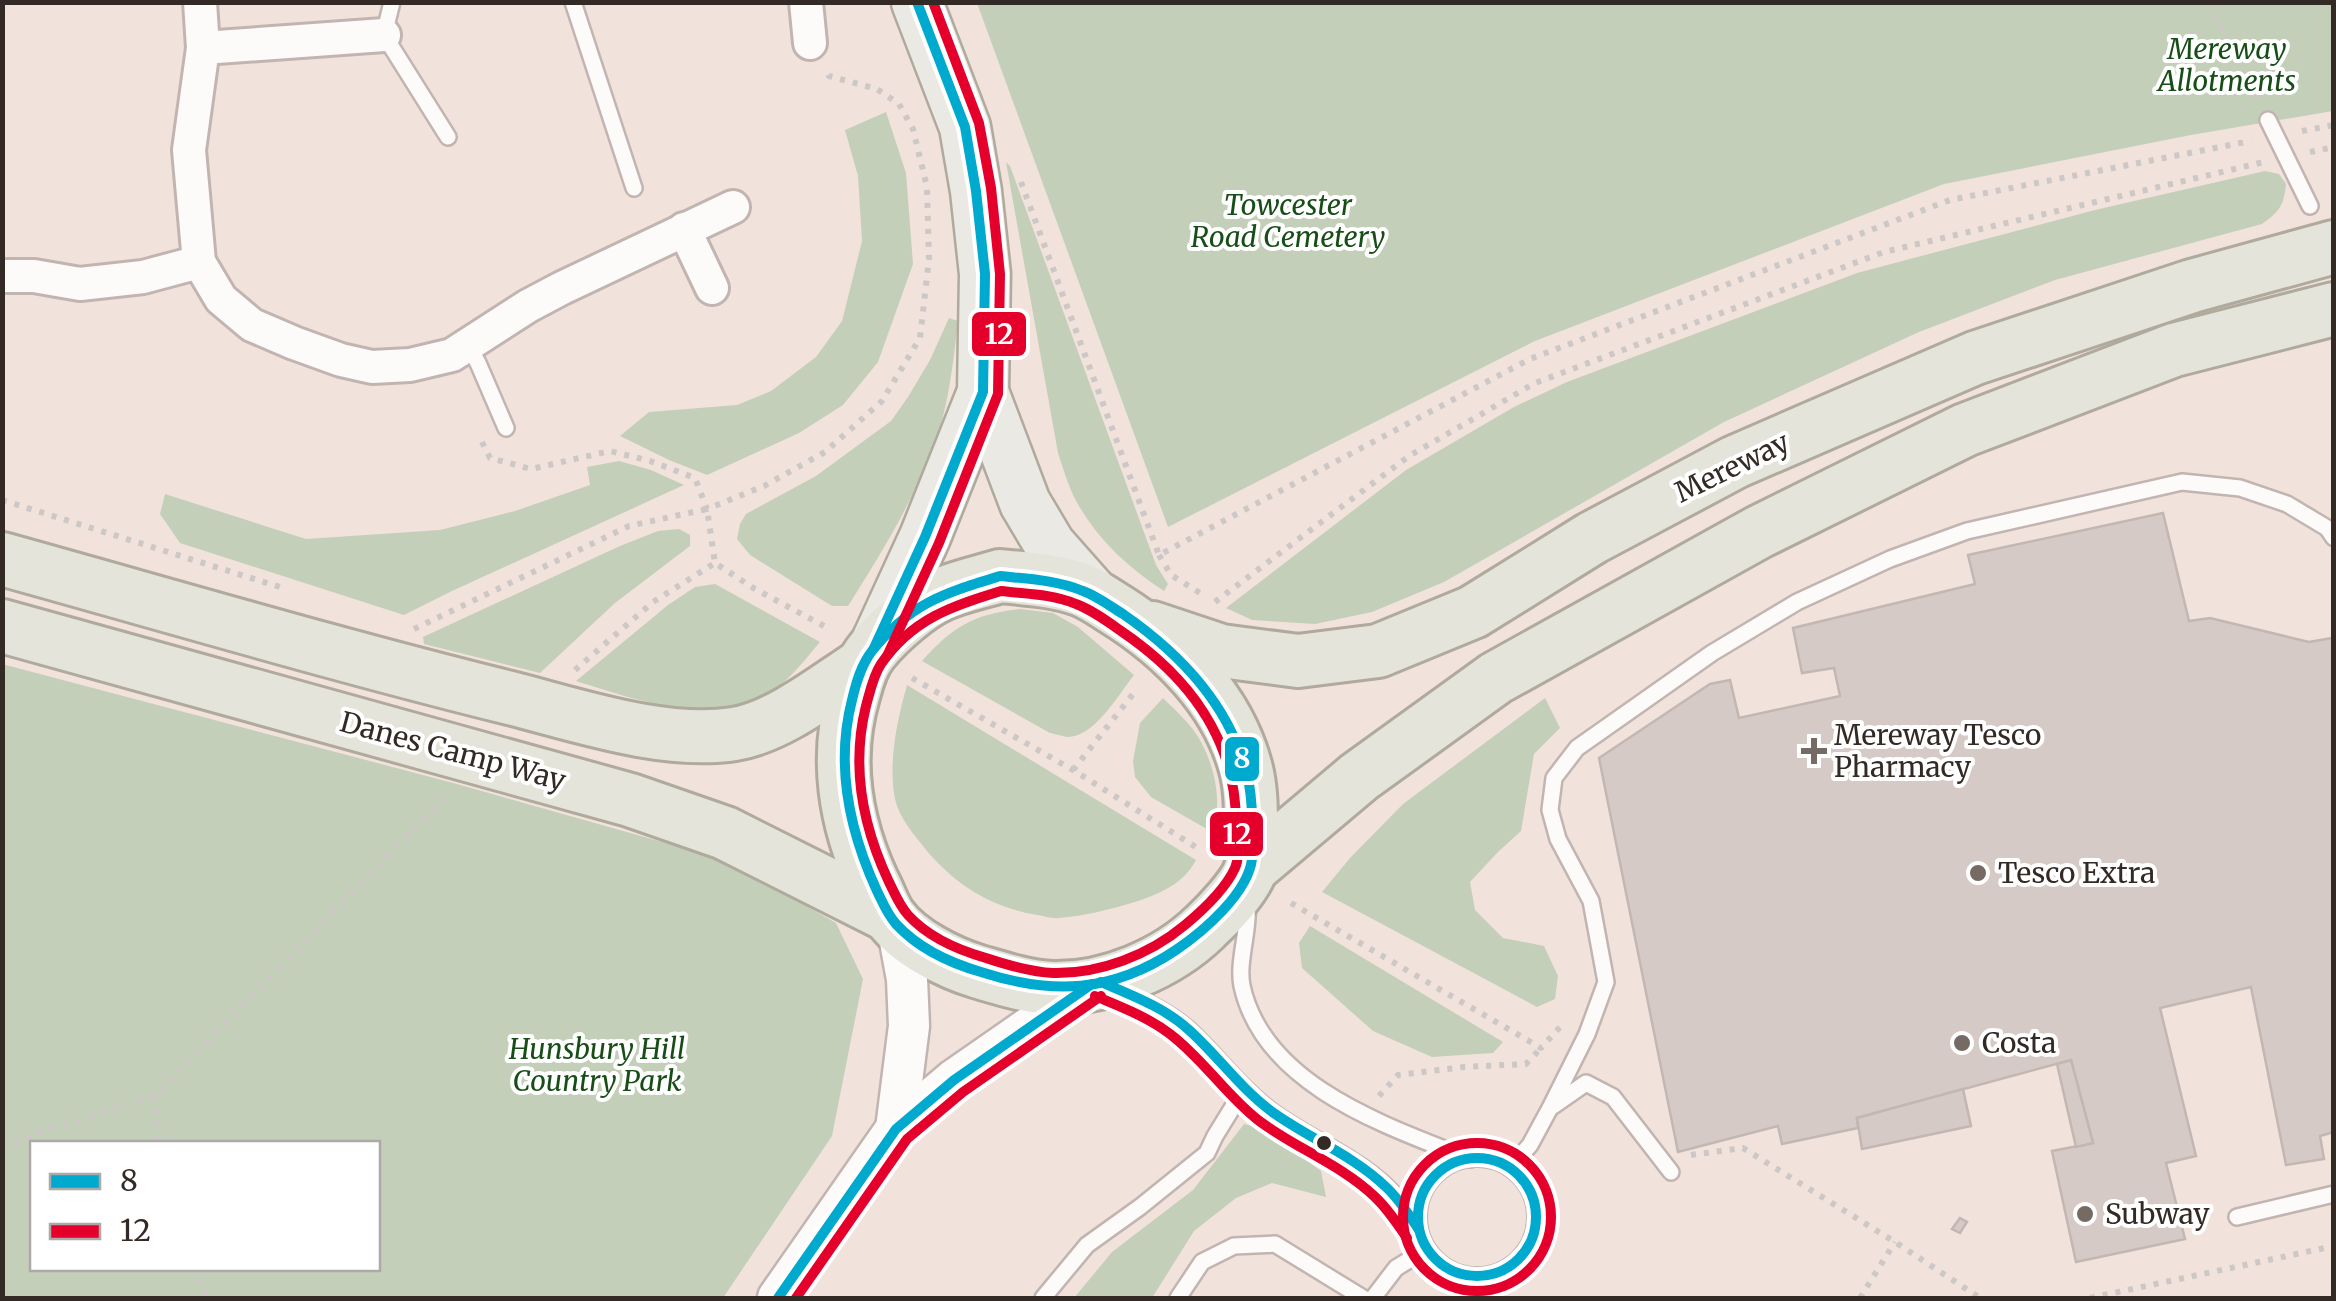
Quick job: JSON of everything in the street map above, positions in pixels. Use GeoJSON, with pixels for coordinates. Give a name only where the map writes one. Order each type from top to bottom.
{"type":"FeatureCollection","features":[{"type":"Feature","properties":{"kind":"highway","name":"Mereway"},"geometry":{"type":"LineString","coordinates":[[1140,624],[1221,651],[1298,662],[1378,651],[1474,612],[1592,538],[1736,462],[1975,358],[2192,286],[2322,227]]}},
{"type":"Feature","properties":{"kind":"highway"},"geometry":{"type":"LineString","coordinates":[[1248,873],[1359,777],[1496,678],[1759,532],[1965,430],[2174,350],[2334,310]]}},
{"type":"Feature","properties":{"kind":"highway"},"geometry":{"type":"LineString","coordinates":[[2,558],[422,676],[633,729],[700,736],[737,734],[780,718],[882,664]]}},
{"type":"Feature","properties":{"kind":"highway"},"geometry":{"type":"LineString","coordinates":[[893,920],[863,861],[848,811],[842,772],[849,707],[882,664],[914,611],[942,594],[1000,576],[1050,580],[1096,597],[1140,624],[1176,654],[1228,722],[1246,767],[1250,791],[1248,873]]}},
{"type":"Feature","properties":{"kind":"highway","name":"Danes Camp Way"},"geometry":{"type":"LineString","coordinates":[[2,626],[630,800],[725,833],[893,920],[933,953],[962,967],[1013,982],[1053,988],[1096,983],[1144,968],[1172,954],[1198,934],[1224,909],[1248,873]]}},
{"type":"Feature","properties":{"kind":"main road"},"geometry":{"type":"LineString","coordinates":[[882,664],[925,537],[983,392],[986,274],[965,126],[916,2]]}},
{"type":"Feature","properties":{"kind":"main road"},"geometry":{"type":"LineString","coordinates":[[983,392],[1025,503],[1050,545],[1096,597]]}},
{"type":"Feature","properties":{"kind":"street"},"geometry":{"type":"LineString","coordinates":[[200,2],[203,48],[190,150],[198,262],[221,299],[252,325],[341,360],[372,366],[410,366],[452,355],[528,306],[733,207]]}},
{"type":"Feature","properties":{"kind":"street"},"geometry":{"type":"LineString","coordinates":[[806,2],[810,43]]}},
{"type":"Feature","properties":{"kind":"street"},"geometry":{"type":"LineString","coordinates":[[203,48],[384,35]]}},
{"type":"Feature","properties":{"kind":"street"},"geometry":{"type":"LineString","coordinates":[[684,228],[712,288]]}},
{"type":"Feature","properties":{"kind":"street"},"geometry":{"type":"LineString","coordinates":[[2,276],[34,276],[80,284],[143,277],[198,262]]}},
{"type":"Feature","properties":{"kind":"street"},"geometry":{"type":"LineString","coordinates":[[893,920],[907,978],[909,1026],[896,1129]]}},
{"type":"Feature","properties":{"kind":"street"},"geometry":{"type":"LineString","coordinates":[[778,1298],[896,1129],[954,1080],[1096,983]]}},
{"type":"Feature","properties":{"kind":"lane"},"geometry":{"type":"LineString","coordinates":[[392,2],[384,35],[448,137]]}},
{"type":"Feature","properties":{"kind":"lane"},"geometry":{"type":"LineString","coordinates":[[573,2],[634,188]]}},
{"type":"Feature","properties":{"kind":"lane"},"geometry":{"type":"LineString","coordinates":[[2268,120],[2322,227]]}},
{"type":"Feature","properties":{"kind":"lane"},"geometry":{"type":"LineString","coordinates":[[468,345],[506,428]]}},
{"type":"Feature","properties":{"kind":"lane"},"geometry":{"type":"LineString","coordinates":[[1510,1168],[1530,1145],[1550,1108],[1588,1034],[1606,982],[1590,901],[1558,840],[1550,810],[1554,778],[1577,748],[1712,653],[1798,602],[1890,559],[1967,530],[2182,482],[2240,488],[2288,504],[2327,528],[2334,538]]}},
{"type":"Feature","properties":{"kind":"lane"},"geometry":{"type":"LineString","coordinates":[[1096,983],[1144,1001],[1185,1026],[1272,1113],[1359,1165],[1396,1196],[1439,1262],[1454,1272],[1471,1276],[1491,1275],[1509,1268],[1524,1254],[1536,1218],[1534,1199],[1510,1168],[1498,1162],[1470,1159],[1361,1114],[1306,1080],[1274,1049],[1248,1009],[1241,981],[1248,873]]}},
{"type":"Feature","properties":{"kind":"lane"},"geometry":{"type":"LineString","coordinates":[[1550,1108],[1586,1083],[1613,1098],[1671,1172]]}},
{"type":"Feature","properties":{"kind":"lane"},"geometry":{"type":"LineString","coordinates":[[1043,1298],[1087,1245],[1207,1153],[1244,1089]]}},
{"type":"Feature","properties":{"kind":"lane"},"geometry":{"type":"LineString","coordinates":[[1419,1230],[1421,1198],[1429,1183],[1440,1171],[1470,1159]]}},
{"type":"Feature","properties":{"kind":"lane"},"geometry":{"type":"LineString","coordinates":[[2236,1217],[2334,1194]]}},
{"type":"Feature","properties":{"kind":"lane"},"geometry":{"type":"LineString","coordinates":[[1178,1298],[1202,1262],[1234,1246],[1275,1244],[1363,1298]]}},
{"type":"Feature","properties":{"kind":"lane"},"geometry":{"type":"LineString","coordinates":[[1373,1298],[1396,1268],[1427,1249]]}},
{"type":"Feature","properties":{"kind":"lane"},"geometry":{"type":"LineString","coordinates":[[1467,1298],[1471,1276]]}},
{"type":"Feature","properties":{"kind":"path"},"geometry":{"type":"LineString","coordinates":[[2207,2],[2268,120]]}},
{"type":"Feature","properties":{"kind":"path"},"geometry":{"type":"LineString","coordinates":[[414,629],[629,526],[708,509],[764,486],[825,452],[882,401],[920,338],[930,259],[927,187],[913,129],[899,104],[877,90],[829,76],[810,43]]}},
{"type":"Feature","properties":{"kind":"path"},"geometry":{"type":"LineString","coordinates":[[1159,555],[1530,359],[1950,200],[2334,125]]}},
{"type":"Feature","properties":{"kind":"path"},"geometry":{"type":"LineString","coordinates":[[1016,168],[1159,555],[1171,575],[1216,603],[1409,456],[1536,383],[1884,252],[2334,147]]}},
{"type":"Feature","properties":{"kind":"path"},"geometry":{"type":"LineString","coordinates":[[476,430],[490,458],[531,469],[610,451],[694,478],[708,509],[715,562],[755,590],[824,626]]}},
{"type":"Feature","properties":{"kind":"path"},"geometry":{"type":"LineString","coordinates":[[2,500],[283,588]]}},
{"type":"Feature","properties":{"kind":"path"},"geometry":{"type":"LineString","coordinates":[[566,677],[653,602],[715,562]]}},
{"type":"Feature","properties":{"kind":"path"},"geometry":{"type":"LineString","coordinates":[[882,664],[1074,770],[1200,849]]}},
{"type":"Feature","properties":{"kind":"path"},"geometry":{"type":"LineString","coordinates":[[1074,770],[1138,689]]}},
{"type":"Feature","properties":{"kind":"path"},"geometry":{"type":"LineString","coordinates":[[2,1147],[155,1096],[443,798]]}},
{"type":"Feature","properties":{"kind":"path"},"geometry":{"type":"LineString","coordinates":[[1292,903],[1541,1048]]}},
{"type":"Feature","properties":{"kind":"path"},"geometry":{"type":"LineString","coordinates":[[1361,1114],[1398,1075],[1526,1064],[1560,1027],[1588,1034]]}},
{"type":"Feature","properties":{"kind":"path"},"geometry":{"type":"LineString","coordinates":[[155,1096],[159,1141]]}},
{"type":"Feature","properties":{"kind":"path"},"geometry":{"type":"LineString","coordinates":[[1684,1156],[1743,1148],[1980,1298]]}},
{"type":"Feature","properties":{"kind":"path"},"geometry":{"type":"LineString","coordinates":[[1860,1298],[1895,1242]]}},
{"type":"Feature","properties":{"kind":"path"},"geometry":{"type":"LineString","coordinates":[[2090,1298],[2334,1246]]}},
{"type":"Feature","properties":{"kind":"path"},"geometry":{"type":"LineString","coordinates":[[192,1271],[207,1298]]}},
{"type":"Feature","properties":{"kind":"green space","name":"Towcester Road Cemetery"},"geometry":{"type":"Polygon","coordinates":[[[977,3],[2333,3],[2333,111],[1944,184],[1535,341],[1168,527],[977,3]]]}},
{"type":"Feature","properties":{"kind":"green space"},"geometry":{"type":"Polygon","coordinates":[[[886,112],[906,173],[913,264],[878,362],[843,405],[799,433],[707,475],[620,436],[649,412],[737,405],[771,391],[816,357],[842,321],[862,241],[858,176],[845,130],[886,112]]]}},
{"type":"Feature","properties":{"kind":"green space"},"geometry":{"type":"Polygon","coordinates":[[[1006,162],[1156,565],[1168,584],[1164,591],[1125,562],[1103,539],[1083,513],[1068,482],[1058,453],[1006,162]]]}},
{"type":"Feature","properties":{"kind":"green space"},"geometry":{"type":"Polygon","coordinates":[[[2265,171],[2279,174],[2286,184],[2280,208],[2262,224],[2055,280],[1919,332],[1724,422],[1444,582],[1372,612],[1315,624],[1252,620],[1226,608],[1406,470],[1514,407],[1567,382],[1857,273],[2095,210],[2265,171]]]}},
{"type":"Feature","properties":{"kind":"green space"},"geometry":{"type":"Polygon","coordinates":[[[949,318],[958,321],[953,361],[940,428],[922,475],[848,606],[832,606],[750,555],[737,539],[740,524],[746,514],[816,476],[891,421],[930,360],[949,318]]]}},
{"type":"Feature","properties":{"kind":"green space"},"geometry":{"type":"Polygon","coordinates":[[[619,461],[684,485],[404,615],[180,543],[160,514],[165,494],[306,539],[440,530],[515,511],[590,485],[587,467],[619,461]]]}},
{"type":"Feature","properties":{"kind":"green space"},"geometry":{"type":"Polygon","coordinates":[[[679,529],[690,535],[690,546],[615,603],[540,673],[424,644],[423,637],[620,546],[658,531],[679,529]]]}},
{"type":"Feature","properties":{"kind":"green space"},"geometry":{"type":"Polygon","coordinates":[[[715,584],[820,642],[776,689],[735,706],[689,709],[643,701],[576,681],[668,605],[695,587],[715,584]]]}},
{"type":"Feature","properties":{"kind":"green space"},"geometry":{"type":"Polygon","coordinates":[[[1020,609],[1053,613],[1078,627],[1134,675],[1105,714],[1087,730],[1067,737],[1050,733],[922,661],[944,639],[977,618],[1020,609]]]}},
{"type":"Feature","properties":{"kind":"green space","name":"Hunsbury Hill Country Park"},"geometry":{"type":"Polygon","coordinates":[[[2,664],[457,784],[726,860],[836,923],[863,979],[832,1136],[723,1298],[3,1298],[2,664]]]}},
{"type":"Feature","properties":{"kind":"green space"},"geometry":{"type":"Polygon","coordinates":[[[907,685],[1196,860],[1178,882],[1153,895],[1068,917],[1020,911],[976,893],[950,875],[927,851],[897,806],[893,756],[907,685]]]}},
{"type":"Feature","properties":{"kind":"green space"},"geometry":{"type":"Polygon","coordinates":[[[1163,698],[1192,729],[1210,762],[1217,797],[1212,832],[1151,797],[1135,777],[1133,761],[1140,723],[1163,698]]]}},
{"type":"Feature","properties":{"kind":"green space"},"geometry":{"type":"Polygon","coordinates":[[[1545,698],[1560,728],[1534,754],[1521,831],[1470,882],[1475,910],[1503,938],[1544,946],[1558,976],[1555,999],[1537,1007],[1322,892],[1403,804],[1545,698]]]}},
{"type":"Feature","properties":{"kind":"green space"},"geometry":{"type":"Polygon","coordinates":[[[1310,926],[1503,1042],[1493,1053],[1432,1057],[1373,1031],[1302,968],[1299,943],[1310,926]]]}},
{"type":"Feature","properties":{"kind":"green space"},"geometry":{"type":"Polygon","coordinates":[[[1244,1124],[1265,1130],[1321,1171],[1326,1197],[1272,1183],[1236,1198],[1194,1231],[1152,1298],[1074,1298],[1112,1252],[1193,1190],[1244,1124]]]}},
{"type":"Feature","properties":{"kind":"building","name":"Tesco Extra"},"geometry":{"type":"Polygon","coordinates":[[[2163,513],[2189,621],[2210,618],[2309,642],[2332,638],[2334,644],[2334,1132],[2320,1136],[2324,1159],[2286,1165],[2251,987],[2160,1008],[2196,1156],[2166,1163],[2185,1239],[2076,1262],[2052,1151],[2093,1143],[2071,1060],[1857,1118],[1858,1128],[1782,1144],[1778,1126],[1678,1152],[1599,758],[1710,684],[1730,680],[1739,718],[1840,696],[1834,668],[1802,673],[1793,628],[1975,584],[1968,555],[2163,513]]]}},
{"type":"Feature","properties":{"kind":"building"},"geometry":{"type":"Polygon","coordinates":[[[2071,1060],[2093,1143],[2076,1147],[2057,1064],[2071,1060]]]}},
{"type":"Feature","properties":{"kind":"building"},"geometry":{"type":"Polygon","coordinates":[[[1963,1089],[1971,1126],[1862,1149],[1857,1118],[1963,1089]]]}},
{"type":"Feature","properties":{"kind":"building"},"geometry":{"type":"Polygon","coordinates":[[[1960,1218],[1967,1222],[1960,1233],[1952,1229],[1960,1218]]]}},
{"type":"Feature","properties":{"kind":"transit line","name":"8"},"geometry":{"type":"LineString","coordinates":[[874,648],[925,537],[983,392],[985,274],[976,191],[965,127],[917,2]]}},
{"type":"Feature","properties":{"kind":"transit line","name":"12"},"geometry":{"type":"LineString","coordinates":[[888,654],[939,543],[998,394],[1000,274],[991,188],[979,123],[933,2]]}},
{"type":"Feature","properties":{"kind":"transit line","name":"8"},"geometry":{"type":"LineString","coordinates":[[1000,576],[1042,580],[1088,593],[1163,645],[1213,700],[1237,743],[1248,778],[1252,859],[1234,898],[1176,950],[1129,975],[1105,982],[1081,986],[1032,984],[969,968],[924,947],[905,933],[888,912],[867,868],[852,821],[845,773],[847,725],[857,681],[868,656],[900,621],[915,611],[945,595],[1000,576]]}},
{"type":"Feature","properties":{"kind":"transit line","name":"12"},"geometry":{"type":"LineString","coordinates":[[1001,591],[1048,596],[1076,604],[1145,649],[1168,669],[1204,713],[1228,764],[1238,852],[1231,876],[1185,925],[1123,961],[1053,973],[1010,966],[944,942],[916,923],[902,907],[872,840],[862,796],[860,751],[866,706],[878,669],[906,636],[934,616],[1001,591]]}},
{"type":"Feature","properties":{"kind":"transit line","name":"8"},"geometry":{"type":"LineString","coordinates":[[1101,982],[1147,1002],[1179,1022],[1271,1111],[1373,1176],[1396,1197],[1419,1230]]}},
{"type":"Feature","properties":{"kind":"transit line","name":"8"},"geometry":{"type":"LineString","coordinates":[[778,1298],[896,1129],[954,1080],[1092,984]]}},
{"type":"Feature","properties":{"kind":"transit line","name":"12"},"geometry":{"type":"LineString","coordinates":[[1095,996],[1170,1034],[1258,1120],[1374,1196],[1407,1238]]}},
{"type":"Feature","properties":{"kind":"transit line","name":"12"},"geometry":{"type":"LineString","coordinates":[[796,1298],[907,1139],[963,1092],[1101,996]]}},
{"type":"Feature","properties":{"kind":"transit line","name":"12"},"geometry":{"type":"LineString","coordinates":[[1477,1143],[1505,1149],[1529,1165],[1545,1189],[1551,1217],[1545,1245],[1529,1269],[1505,1285],[1477,1291],[1449,1285],[1425,1269],[1409,1245],[1403,1217],[1409,1189],[1425,1165],[1449,1149],[1477,1143]]}},
{"type":"Feature","properties":{"kind":"transit line","name":"8"},"geometry":{"type":"LineString","coordinates":[[1477,1158],[1499,1163],[1519,1175],[1531,1195],[1536,1217],[1531,1239],[1519,1259],[1499,1271],[1477,1276],[1455,1271],[1435,1259],[1423,1239],[1418,1217],[1423,1195],[1435,1175],[1455,1163],[1477,1158]]}},
{"type":"Feature","properties":{"kind":"place","name":"Mereway Tesco Pharmacy"},"geometry":{"type":"Point","coordinates":[1814,751]}},
{"type":"Feature","properties":{"kind":"place","name":"Tesco Extra"},"geometry":{"type":"Point","coordinates":[1978,873]}},
{"type":"Feature","properties":{"kind":"place","name":"Costa"},"geometry":{"type":"Point","coordinates":[1962,1043]}},
{"type":"Feature","properties":{"kind":"place","name":"Subway"},"geometry":{"type":"Point","coordinates":[2085,1214]}},
{"type":"Feature","properties":{"kind":"park label","name":"Mereway Allotments"},"geometry":{"type":"Point","coordinates":[2227,65]}}]}
